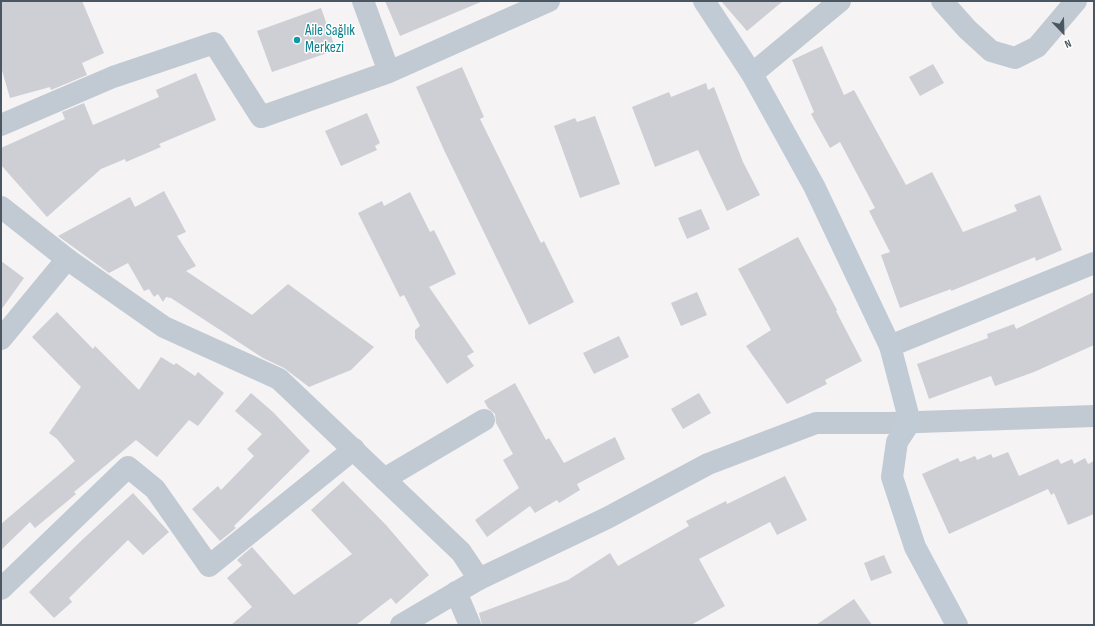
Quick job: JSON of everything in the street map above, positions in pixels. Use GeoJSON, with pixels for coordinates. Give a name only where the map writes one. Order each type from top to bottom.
{"type":"FeatureCollection","features":[{"type":"Feature","properties":{"kind":"main road"},"geometry":{"type":"LineString","coordinates":[[704,1],[752,74],[814,186],[890,346],[910,422],[897,442],[892,478],[915,547],[957,625]]}},
{"type":"Feature","properties":{"kind":"street"},"geometry":{"type":"LineString","coordinates":[[363,1],[389,72]]}},
{"type":"Feature","properties":{"kind":"street"},"geometry":{"type":"LineString","coordinates":[[1,125],[113,77],[214,42],[262,117],[389,72],[549,1]]}},
{"type":"Feature","properties":{"kind":"street"},"geometry":{"type":"LineString","coordinates":[[752,74],[840,1]]}},
{"type":"Feature","properties":{"kind":"street"},"geometry":{"type":"LineString","coordinates":[[942,1],[967,29],[991,51],[1015,58],[1037,47],[1076,1]]}},
{"type":"Feature","properties":{"kind":"street"},"geometry":{"type":"LineString","coordinates":[[1,207],[67,259],[164,327],[279,379],[354,449],[460,552],[479,578]]}},
{"type":"Feature","properties":{"kind":"street"},"geometry":{"type":"LineString","coordinates":[[1,339],[67,259]]}},
{"type":"Feature","properties":{"kind":"street"},"geometry":{"type":"LineString","coordinates":[[890,346],[1094,263]]}},
{"type":"Feature","properties":{"kind":"street"},"geometry":{"type":"LineString","coordinates":[[401,625],[479,578],[607,518],[708,464],[816,423],[910,422],[1094,416]]}},
{"type":"Feature","properties":{"kind":"street"},"geometry":{"type":"LineString","coordinates":[[384,478],[484,420]]}},
{"type":"Feature","properties":{"kind":"street"},"geometry":{"type":"LineString","coordinates":[[1,589],[128,467],[155,489],[209,566],[354,449]]}},
{"type":"Feature","properties":{"kind":"street"},"geometry":{"type":"LineString","coordinates":[[456,592],[470,625]]}},
{"type":"Feature","properties":{"kind":"building"},"geometry":{"type":"Polygon","coordinates":[[[1,1],[82,1],[104,53],[82,63],[87,75],[51,90],[50,87],[10,98],[1,67],[1,1]]]}},
{"type":"Feature","properties":{"kind":"building"},"geometry":{"type":"Polygon","coordinates":[[[385,1],[483,1],[400,36],[385,1]]]}},
{"type":"Feature","properties":{"kind":"building"},"geometry":{"type":"Polygon","coordinates":[[[721,1],[783,1],[747,31],[721,1]]]}},
{"type":"Feature","properties":{"kind":"building","name":"Aile Sağlık Merkezi"},"geometry":{"type":"Polygon","coordinates":[[[321,8],[336,50],[272,72],[257,31],[321,8]]]}},
{"type":"Feature","properties":{"kind":"building"},"geometry":{"type":"Polygon","coordinates":[[[822,46],[844,95],[854,90],[906,185],[932,172],[963,232],[1017,211],[1014,205],[1040,195],[1062,250],[1036,261],[1035,257],[951,291],[951,289],[900,308],[881,255],[890,252],[869,211],[875,208],[840,142],[830,148],[811,114],[814,112],[792,60],[822,46]]]}},
{"type":"Feature","properties":{"kind":"building"},"geometry":{"type":"Polygon","coordinates":[[[933,64],[944,83],[920,96],[909,77],[933,64]]]}},
{"type":"Feature","properties":{"kind":"building"},"geometry":{"type":"Polygon","coordinates":[[[462,67],[484,117],[480,119],[541,243],[544,241],[574,302],[529,325],[444,150],[416,87],[462,67]]]}},
{"type":"Feature","properties":{"kind":"building"},"geometry":{"type":"Polygon","coordinates":[[[196,73],[216,120],[159,144],[161,147],[126,162],[125,159],[101,169],[47,217],[1,165],[1,148],[65,119],[62,112],[84,103],[93,125],[159,97],[156,90],[196,73]]]}},
{"type":"Feature","properties":{"kind":"building"},"geometry":{"type":"Polygon","coordinates":[[[706,83],[708,90],[714,87],[743,162],[760,195],[727,211],[698,150],[655,167],[632,107],[669,92],[671,97],[706,83]]]}},
{"type":"Feature","properties":{"kind":"building"},"geometry":{"type":"Polygon","coordinates":[[[367,113],[380,143],[375,146],[377,150],[341,166],[325,131],[367,113]]]}},
{"type":"Feature","properties":{"kind":"building"},"geometry":{"type":"Polygon","coordinates":[[[595,116],[620,184],[580,198],[554,126],[575,118],[577,122],[595,116]]]}},
{"type":"Feature","properties":{"kind":"building"},"geometry":{"type":"Polygon","coordinates":[[[164,191],[186,232],[177,236],[196,266],[186,271],[252,315],[288,284],[374,347],[351,370],[309,387],[284,368],[263,358],[171,298],[166,297],[163,302],[158,294],[154,297],[149,289],[144,291],[128,263],[109,273],[58,236],[130,197],[135,207],[164,191]]]}},
{"type":"Feature","properties":{"kind":"building"},"geometry":{"type":"Polygon","coordinates":[[[410,192],[430,232],[434,230],[456,274],[429,287],[474,352],[467,356],[474,366],[447,384],[415,338],[415,330],[420,326],[404,295],[400,297],[358,213],[382,201],[384,206],[410,192]]]}},
{"type":"Feature","properties":{"kind":"building"},"geometry":{"type":"Polygon","coordinates":[[[701,209],[710,229],[687,239],[678,218],[701,209]]]}},
{"type":"Feature","properties":{"kind":"building"},"geometry":{"type":"Polygon","coordinates":[[[798,237],[862,361],[825,380],[827,384],[787,404],[746,346],[771,330],[738,269],[798,237]]]}},
{"type":"Feature","properties":{"kind":"building"},"geometry":{"type":"Polygon","coordinates":[[[1,261],[24,278],[1,310],[1,261]]]}},
{"type":"Feature","properties":{"kind":"building"},"geometry":{"type":"Polygon","coordinates":[[[697,292],[707,315],[681,326],[671,303],[697,292]]]}},
{"type":"Feature","properties":{"kind":"building"},"geometry":{"type":"Polygon","coordinates":[[[1094,292],[1094,345],[1034,372],[995,386],[991,376],[929,399],[917,364],[988,338],[987,334],[1014,324],[1016,329],[1094,292]]]}},
{"type":"Feature","properties":{"kind":"building"},"geometry":{"type":"Polygon","coordinates":[[[57,312],[93,349],[95,346],[139,390],[161,357],[174,365],[176,363],[195,376],[198,372],[224,393],[198,426],[189,420],[157,457],[136,440],[74,492],[76,494],[35,528],[30,522],[1,550],[1,524],[75,461],[57,439],[49,433],[81,387],[32,337],[57,312]]]}},
{"type":"Feature","properties":{"kind":"building"},"geometry":{"type":"Polygon","coordinates":[[[619,336],[629,357],[594,374],[583,353],[619,336]]]}},
{"type":"Feature","properties":{"kind":"building"},"geometry":{"type":"Polygon","coordinates":[[[515,383],[546,440],[549,438],[564,463],[615,437],[625,459],[577,484],[580,490],[559,503],[557,500],[535,513],[530,506],[487,537],[475,520],[519,488],[503,460],[513,454],[496,423],[495,414],[488,408],[484,401],[515,383]]]}},
{"type":"Feature","properties":{"kind":"building"},"geometry":{"type":"Polygon","coordinates":[[[251,393],[273,412],[310,451],[234,526],[236,528],[220,541],[192,509],[218,486],[221,490],[254,456],[247,449],[262,434],[235,411],[251,393]]]}},
{"type":"Feature","properties":{"kind":"building"},"geometry":{"type":"Polygon","coordinates":[[[699,393],[711,413],[683,429],[671,409],[699,393]]]}},
{"type":"Feature","properties":{"kind":"building"},"geometry":{"type":"Polygon","coordinates":[[[1008,452],[1019,476],[1058,459],[1061,464],[1072,459],[1074,464],[1085,458],[1088,464],[1094,461],[1094,514],[1068,525],[1054,493],[1051,495],[1048,489],[949,534],[922,474],[958,458],[960,462],[975,456],[977,460],[991,454],[993,458],[1008,452]]]}},
{"type":"Feature","properties":{"kind":"building"},"geometry":{"type":"Polygon","coordinates":[[[785,476],[807,520],[777,535],[770,522],[699,559],[725,606],[691,625],[482,625],[479,613],[568,580],[610,553],[618,566],[689,526],[686,521],[726,501],[727,504],[785,476]]]}},
{"type":"Feature","properties":{"kind":"building"},"geometry":{"type":"Polygon","coordinates":[[[343,481],[386,525],[429,575],[396,604],[391,598],[356,625],[231,625],[252,607],[227,578],[242,565],[237,560],[252,547],[294,595],[352,554],[311,510],[343,481]]]}},
{"type":"Feature","properties":{"kind":"building"},"geometry":{"type":"Polygon","coordinates":[[[133,493],[169,532],[143,555],[128,540],[69,598],[72,602],[54,618],[29,592],[133,493]]]}},
{"type":"Feature","properties":{"kind":"building"},"geometry":{"type":"Polygon","coordinates":[[[884,555],[892,573],[871,581],[864,563],[884,555]]]}},
{"type":"Feature","properties":{"kind":"building"},"geometry":{"type":"Polygon","coordinates":[[[854,599],[872,625],[816,625],[854,599]]]}},
{"type":"Feature","properties":{"kind":"place","name":"Aile Sağlık Merkezi"},"geometry":{"type":"Point","coordinates":[297,40]}}]}
